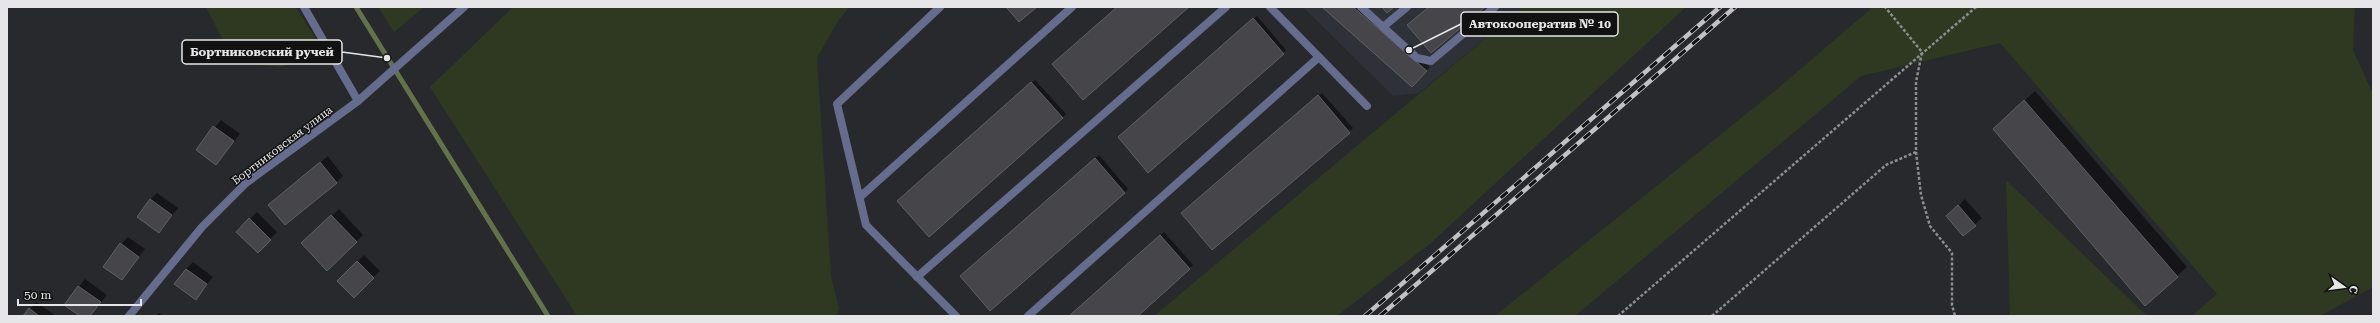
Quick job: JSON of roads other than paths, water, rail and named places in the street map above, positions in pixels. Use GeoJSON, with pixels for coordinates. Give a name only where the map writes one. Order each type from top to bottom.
{"type":"FeatureCollection","features":[{"type":"Feature","properties":{"kind":"street"},"geometry":{"type":"LineString","coordinates":[[304,7],[358,101]]}},
{"type":"Feature","properties":{"kind":"street","name":"Бортниковская улица"},"geometry":{"type":"LineString","coordinates":[[129,316],[202,227],[246,183],[358,101],[464,7]]}},
{"type":"Feature","properties":{"kind":"street"},"geometry":{"type":"LineString","coordinates":[[940,7],[837,104],[866,225],[956,316]]}},
{"type":"Feature","properties":{"kind":"street"},"geometry":{"type":"LineString","coordinates":[[860,197],[1072,7]]}},
{"type":"Feature","properties":{"kind":"street"},"geometry":{"type":"LineString","coordinates":[[918,277],[1226,7]]}},
{"type":"Feature","properties":{"kind":"street"},"geometry":{"type":"LineString","coordinates":[[1270,7],[1367,106]]}},
{"type":"Feature","properties":{"kind":"street"},"geometry":{"type":"LineString","coordinates":[[1361,7],[1417,58],[1431,61],[1495,7]]}},
{"type":"Feature","properties":{"kind":"street"},"geometry":{"type":"LineString","coordinates":[[1383,27],[1407,7]]}},
{"type":"Feature","properties":{"kind":"street"},"geometry":{"type":"LineString","coordinates":[[1028,316],[1319,57]]}},
{"type":"Feature","properties":{"kind":"waterway"},"geometry":{"type":"LineString","coordinates":[[356,7],[548,316]]}},
{"type":"Feature","properties":{"kind":"railway"},"geometry":{"type":"LineString","coordinates":[[1365,316],[1720,7]]}},
{"type":"Feature","properties":{"kind":"railway"},"geometry":{"type":"LineString","coordinates":[[1380,316],[1735,7]]}},
{"type":"Feature","properties":{"kind":"place","name":"Автокооператив № 10"},"geometry":{"type":"Point","coordinates":[1409,50]}},
{"type":"Feature","properties":{"kind":"place","name":"Бортниковский ручей"},"geometry":{"type":"Point","coordinates":[387,58]}}]}
